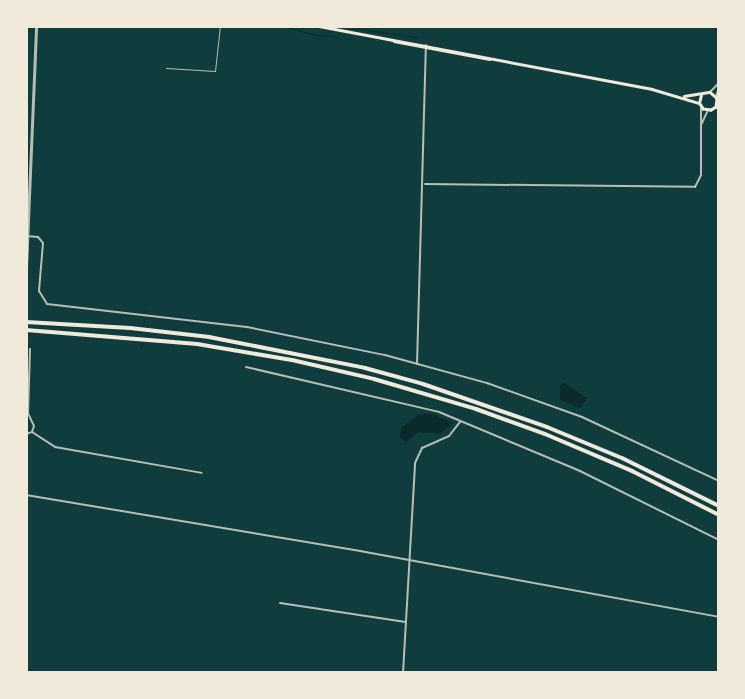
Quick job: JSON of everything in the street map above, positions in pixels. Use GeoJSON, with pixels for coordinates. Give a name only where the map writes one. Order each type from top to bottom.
{"type":"FeatureCollection","features":[{"type":"Feature","properties":{"kind":"highway"},"geometry":{"type":"LineString","coordinates":[[26,322],[130,328],[209,337],[365,368],[540,424],[622,458],[719,506]]}},
{"type":"Feature","properties":{"kind":"highway"},"geometry":{"type":"LineString","coordinates":[[26,330],[190,343],[292,360],[381,381],[545,434],[632,471],[719,515]]}},
{"type":"Feature","properties":{"kind":"main road"},"geometry":{"type":"LineString","coordinates":[[319,26],[682,95],[701,95],[710,92],[716,96],[718,101],[717,107],[708,110],[701,107],[699,103],[682,95]]}},
{"type":"Feature","properties":{"kind":"main road"},"geometry":{"type":"LineString","coordinates":[[699,103],[701,95]]}},
{"type":"Feature","properties":{"kind":"street"},"geometry":{"type":"LineString","coordinates":[[26,268],[36,26]]}},
{"type":"Feature","properties":{"kind":"street"},"geometry":{"type":"LineString","coordinates":[[417,365],[425,184],[426,47]]}},
{"type":"Feature","properties":{"kind":"street"},"geometry":{"type":"LineString","coordinates":[[710,92],[719,83]]}},
{"type":"Feature","properties":{"kind":"street"},"geometry":{"type":"LineString","coordinates":[[716,96],[719,88]]}},
{"type":"Feature","properties":{"kind":"street"},"geometry":{"type":"LineString","coordinates":[[425,184],[696,186],[701,175],[701,107]]}},
{"type":"Feature","properties":{"kind":"street"},"geometry":{"type":"LineString","coordinates":[[700,127],[708,110]]}},
{"type":"Feature","properties":{"kind":"street"},"geometry":{"type":"LineString","coordinates":[[27,236],[39,237],[43,243],[39,291],[47,304],[247,327],[362,349],[487,383],[582,417],[719,481]]}},
{"type":"Feature","properties":{"kind":"street"},"geometry":{"type":"LineString","coordinates":[[30,349],[28,413],[34,426],[32,432]]}},
{"type":"Feature","properties":{"kind":"street"},"geometry":{"type":"LineString","coordinates":[[246,367],[413,405],[460,422],[580,471],[719,540]]}},
{"type":"Feature","properties":{"kind":"street"},"geometry":{"type":"LineString","coordinates":[[403,673],[416,458],[422,448],[448,436],[460,422]]}},
{"type":"Feature","properties":{"kind":"street"},"geometry":{"type":"LineString","coordinates":[[26,434],[32,432]]}},
{"type":"Feature","properties":{"kind":"street"},"geometry":{"type":"LineString","coordinates":[[32,432],[55,447],[202,473]]}},
{"type":"Feature","properties":{"kind":"street"},"geometry":{"type":"LineString","coordinates":[[26,495],[719,617]]}},
{"type":"Feature","properties":{"kind":"street"},"geometry":{"type":"LineString","coordinates":[[280,603],[407,622]]}},
{"type":"Feature","properties":{"kind":"lane"},"geometry":{"type":"LineString","coordinates":[[166,68],[215,71],[220,26]]}},
{"type":"Feature","properties":{"kind":"water"},"geometry":{"type":"Polygon","coordinates":[[[564,383],[587,398],[580,408],[560,400],[560,386],[564,383]]]}},
{"type":"Feature","properties":{"kind":"water"},"geometry":{"type":"Polygon","coordinates":[[[419,414],[432,414],[454,423],[440,434],[418,432],[406,442],[400,438],[401,428],[419,414]]]}},
{"type":"Feature","properties":{"kind":"waterway"},"geometry":{"type":"LineString","coordinates":[[284,26],[312,34],[337,37]]}},
{"type":"Feature","properties":{"kind":"waterway"},"geometry":{"type":"LineString","coordinates":[[352,28],[416,37]]}},
{"type":"Feature","properties":{"kind":"waterway"},"geometry":{"type":"LineString","coordinates":[[345,38],[352,39]]}},
{"type":"Feature","properties":{"kind":"waterway"},"geometry":{"type":"LineString","coordinates":[[141,348],[142,343]]}}]}
